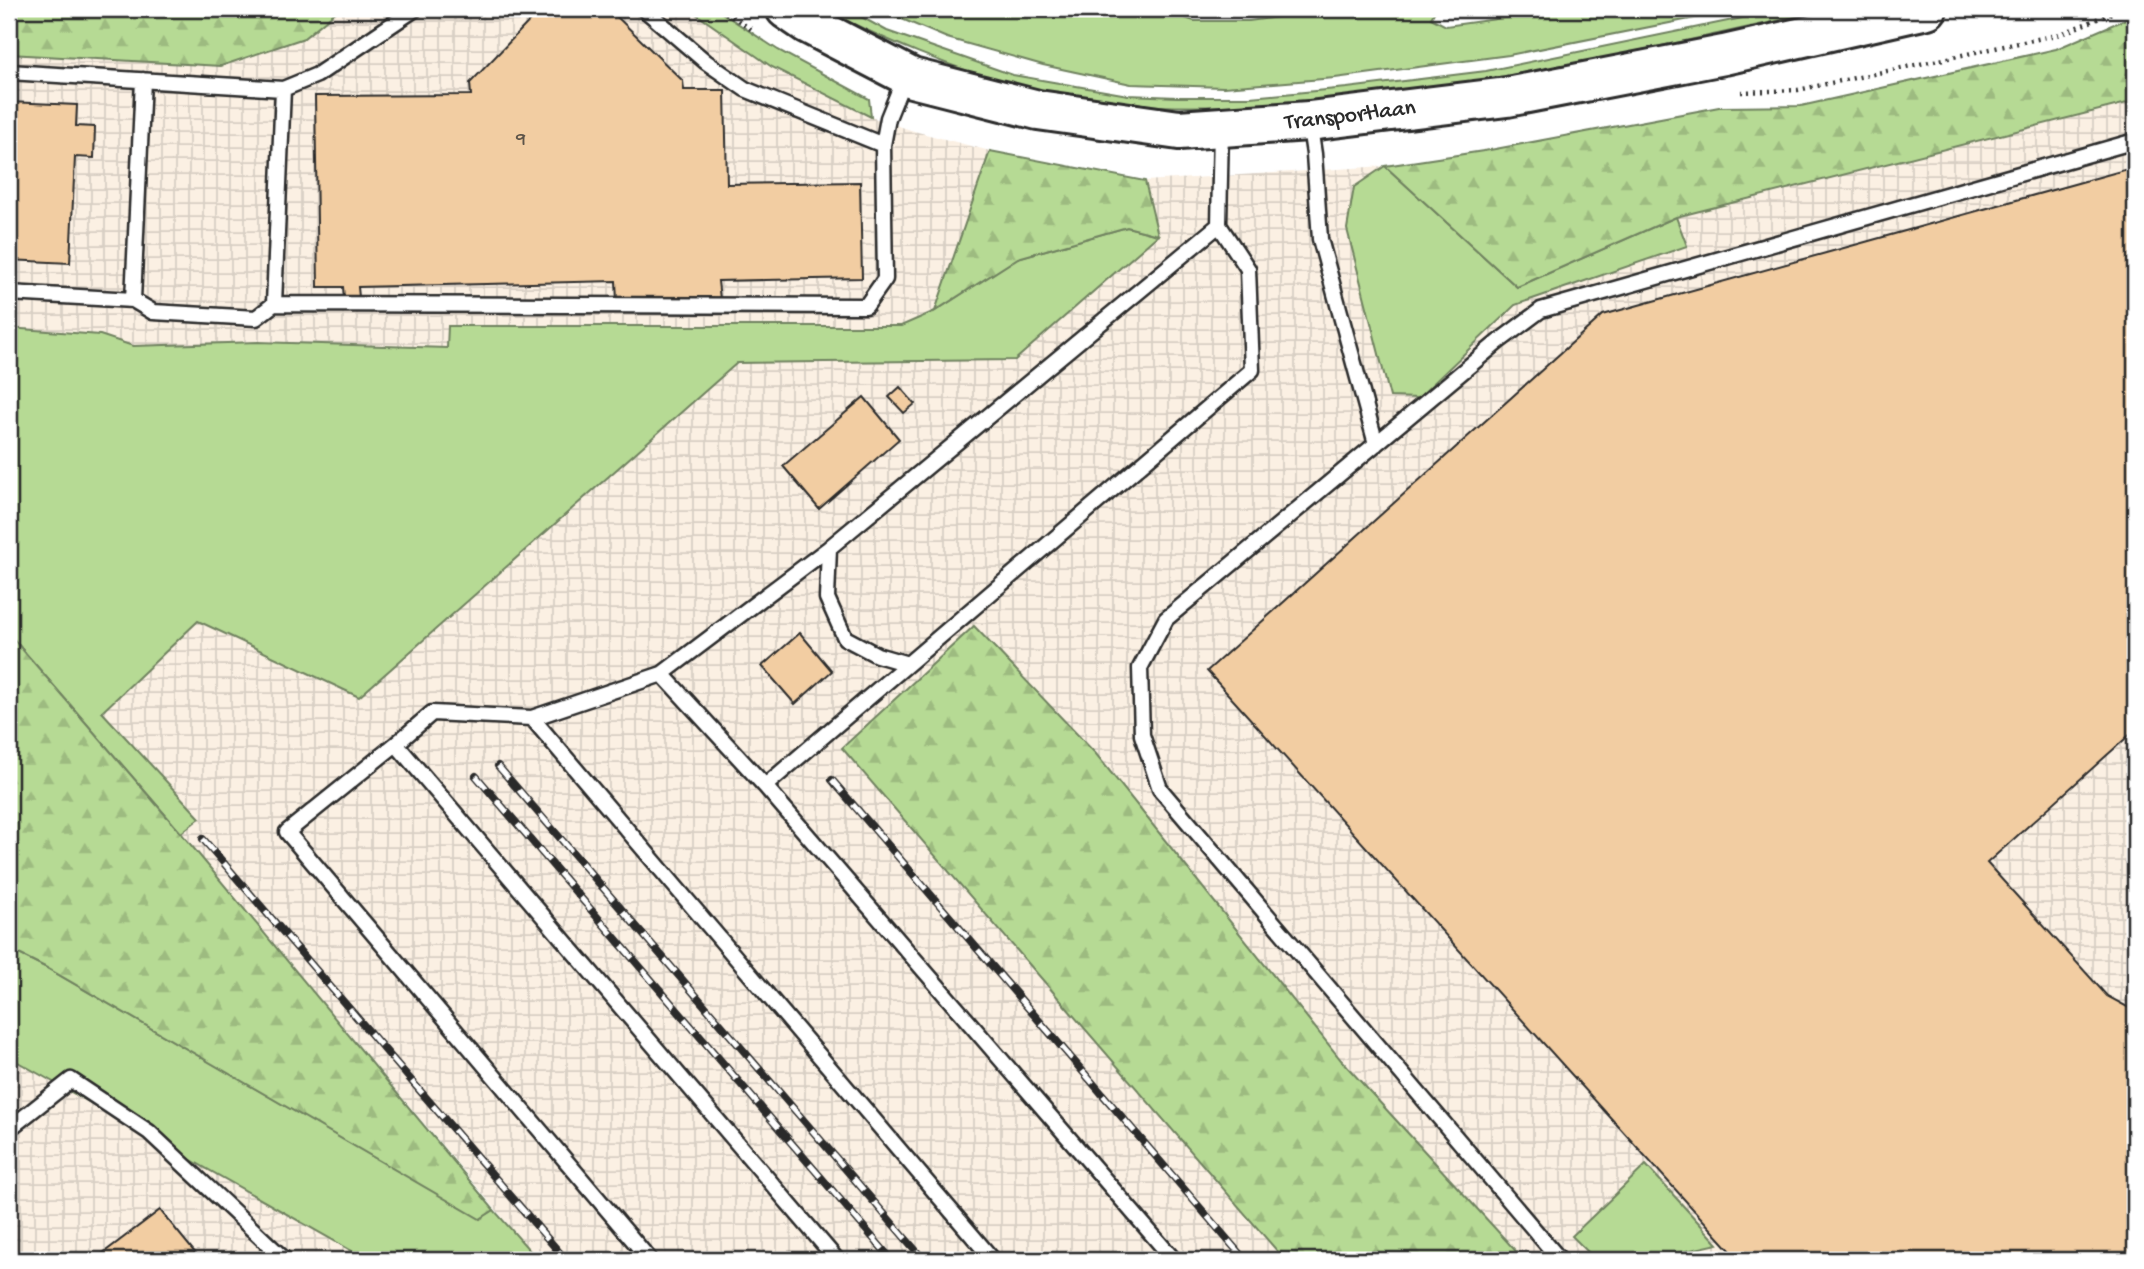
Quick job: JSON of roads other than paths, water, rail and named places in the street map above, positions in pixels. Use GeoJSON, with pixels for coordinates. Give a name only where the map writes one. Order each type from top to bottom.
{"type":"FeatureCollection","features":[{"type":"Feature","properties":{"kind":"street","name":"Transportlaan"},"geometry":{"type":"LineString","coordinates":[[786,9],[808,24],[906,75],[1038,110],[1179,130],[1309,121],[1507,97],[1724,55],[1927,9]]}},
{"type":"Feature","properties":{"kind":"lane"},"geometry":{"type":"LineString","coordinates":[[9,72],[283,89],[317,75],[415,9]]}},
{"type":"Feature","properties":{"kind":"lane"},"geometry":{"type":"LineString","coordinates":[[644,9],[706,62],[745,89],[883,145]]}},
{"type":"Feature","properties":{"kind":"lane"},"geometry":{"type":"LineString","coordinates":[[9,293],[133,300],[153,312],[256,318],[274,304],[866,306],[885,279],[883,145],[888,118],[906,75]]}},
{"type":"Feature","properties":{"kind":"lane"},"geometry":{"type":"LineString","coordinates":[[133,300],[143,80]]}},
{"type":"Feature","properties":{"kind":"lane"},"geometry":{"type":"LineString","coordinates":[[274,304],[283,89]]}},
{"type":"Feature","properties":{"kind":"lane"},"geometry":{"type":"LineString","coordinates":[[1309,121],[1320,239],[1376,444]]}},
{"type":"Feature","properties":{"kind":"lane"},"geometry":{"type":"LineString","coordinates":[[765,786],[1252,370],[1248,269],[1219,225],[1221,127]]}},
{"type":"Feature","properties":{"kind":"lane"},"geometry":{"type":"LineString","coordinates":[[1560,1260],[1160,789],[1142,735],[1140,668],[1166,619],[1497,342],[1541,310],[2135,141]]}},
{"type":"Feature","properties":{"kind":"lane"},"geometry":{"type":"LineString","coordinates":[[650,1260],[288,832],[432,713],[531,719],[662,674],[830,548],[1219,225]]}},
{"type":"Feature","properties":{"kind":"lane"},"geometry":{"type":"LineString","coordinates":[[830,548],[827,597],[845,638],[877,655],[908,664]]}},
{"type":"Feature","properties":{"kind":"lane"},"geometry":{"type":"LineString","coordinates":[[662,674],[765,786],[1174,1260]]}},
{"type":"Feature","properties":{"kind":"lane"},"geometry":{"type":"LineString","coordinates":[[531,719],[993,1260]]}},
{"type":"Feature","properties":{"kind":"lane"},"geometry":{"type":"LineString","coordinates":[[396,744],[837,1260]]}},
{"type":"Feature","properties":{"kind":"lane"},"geometry":{"type":"LineString","coordinates":[[9,1129],[71,1080],[149,1132],[285,1260]]}},
{"type":"Feature","properties":{"kind":"railway"},"geometry":{"type":"LineString","coordinates":[[498,766],[924,1260]]}},
{"type":"Feature","properties":{"kind":"railway"},"geometry":{"type":"LineString","coordinates":[[476,776],[892,1260]]}},
{"type":"Feature","properties":{"kind":"railway"},"geometry":{"type":"LineString","coordinates":[[832,780],[1245,1260]]}},
{"type":"Feature","properties":{"kind":"railway"},"geometry":{"type":"LineString","coordinates":[[203,839],[566,1260]]}}]}
